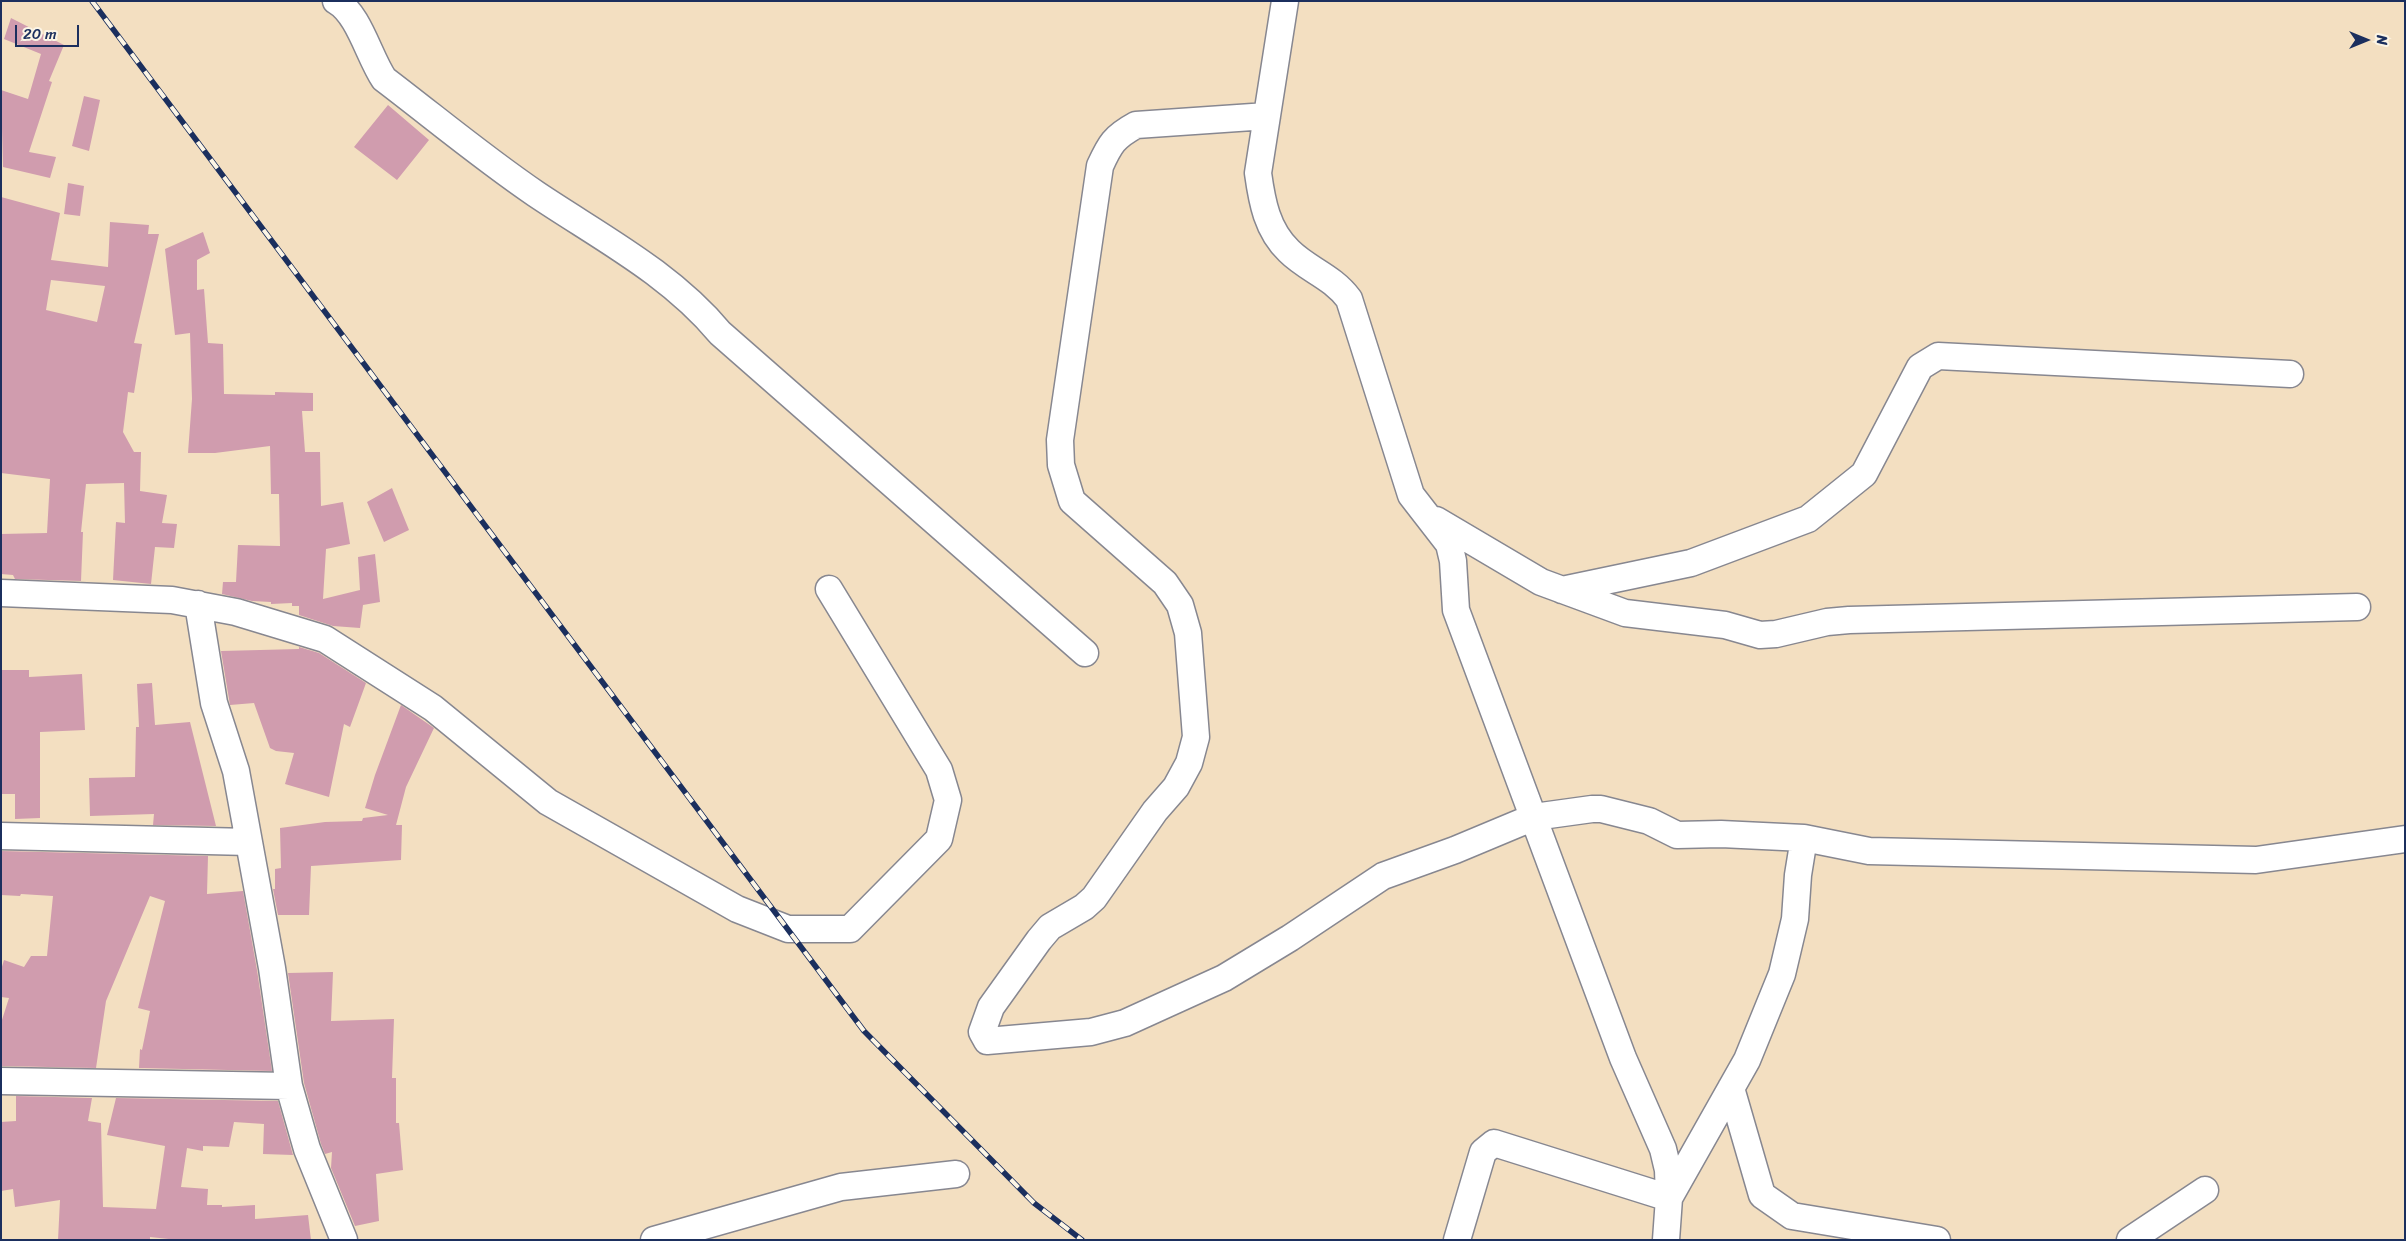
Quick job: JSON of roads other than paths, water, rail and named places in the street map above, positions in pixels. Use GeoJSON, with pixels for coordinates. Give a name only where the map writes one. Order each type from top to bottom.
{"type":"FeatureCollection","features":[{"type":"Feature","properties":{"kind":"street"},"geometry":{"type":"LineString","coordinates":[[336,1],[350,11],[374,64],[384,79],[534,193],[626,251],[700,308],[720,333],[1085,653]]}},
{"type":"Feature","properties":{"kind":"street"},"geometry":{"type":"LineString","coordinates":[[1285,1],[1258,174],[1262,201],[1272,230],[1289,251],[1339,285],[1349,299],[1411,495],[1439,529],[1448,544],[1453,561],[1456,610],[1623,1058],[1663,1149],[1668,1170],[1669,1198],[1666,1240]]}},
{"type":"Feature","properties":{"kind":"street"},"geometry":{"type":"LineString","coordinates":[[1267,116],[1136,125],[1117,135],[1109,146],[1100,166],[1060,440],[1061,465],[1072,501],[1165,583],[1180,605],[1188,633],[1196,738],[1189,763],[1176,787],[1155,811],[1094,898],[1084,907],[1050,927],[991,1006],[982,1032],[986,1042],[1091,1032],[1124,1023],[1224,978],[1290,938],[1383,876],[1455,850],[1534,818],[1601,809],[1648,821],[1677,835],[1721,834],[1804,838],[1869,851],[2256,860],[2405,839]]}},
{"type":"Feature","properties":{"kind":"street"},"geometry":{"type":"LineString","coordinates":[[1562,590],[1691,563],[1808,519],[1864,474],[1920,367],[1938,356],[2290,374]]}},
{"type":"Feature","properties":{"kind":"street"},"geometry":{"type":"LineString","coordinates":[[1424,513],[1541,582],[1625,613],[1725,625],[1760,635],[1776,634],[1827,622],[1848,620],[2357,607]]}},
{"type":"Feature","properties":{"kind":"street"},"geometry":{"type":"LineString","coordinates":[[1,593],[172,600],[236,612],[325,639],[433,708],[548,802],[737,909],[788,929],[850,929],[939,839],[948,800],[939,770],[830,589]]}},
{"type":"Feature","properties":{"kind":"street"},"geometry":{"type":"LineString","coordinates":[[198,604],[214,702],[236,771],[272,968],[289,1086],[307,1149],[344,1240]]}},
{"type":"Feature","properties":{"kind":"street"},"geometry":{"type":"LineString","coordinates":[[1,836],[249,842]]}},
{"type":"Feature","properties":{"kind":"street"},"geometry":{"type":"LineString","coordinates":[[1669,1198],[1747,1060],[1782,974],[1795,919],[1798,875],[1804,838]]}},
{"type":"Feature","properties":{"kind":"street"},"geometry":{"type":"LineString","coordinates":[[1,1081],[289,1086]]}},
{"type":"Feature","properties":{"kind":"street"},"geometry":{"type":"LineString","coordinates":[[1731,1088],[1762,1195],[1792,1216],[1937,1240]]}},
{"type":"Feature","properties":{"kind":"street"},"geometry":{"type":"LineString","coordinates":[[1457,1240],[1483,1152],[1494,1143],[1669,1198]]}},
{"type":"Feature","properties":{"kind":"street"},"geometry":{"type":"LineString","coordinates":[[654,1240],[841,1187],[956,1174]]}},
{"type":"Feature","properties":{"kind":"street"},"geometry":{"type":"LineString","coordinates":[[2130,1240],[2205,1190]]}},
{"type":"Feature","properties":{"kind":"railway"},"geometry":{"type":"LineString","coordinates":[[92,1],[864,1031],[1034,1203],[1082,1240]]}}]}
